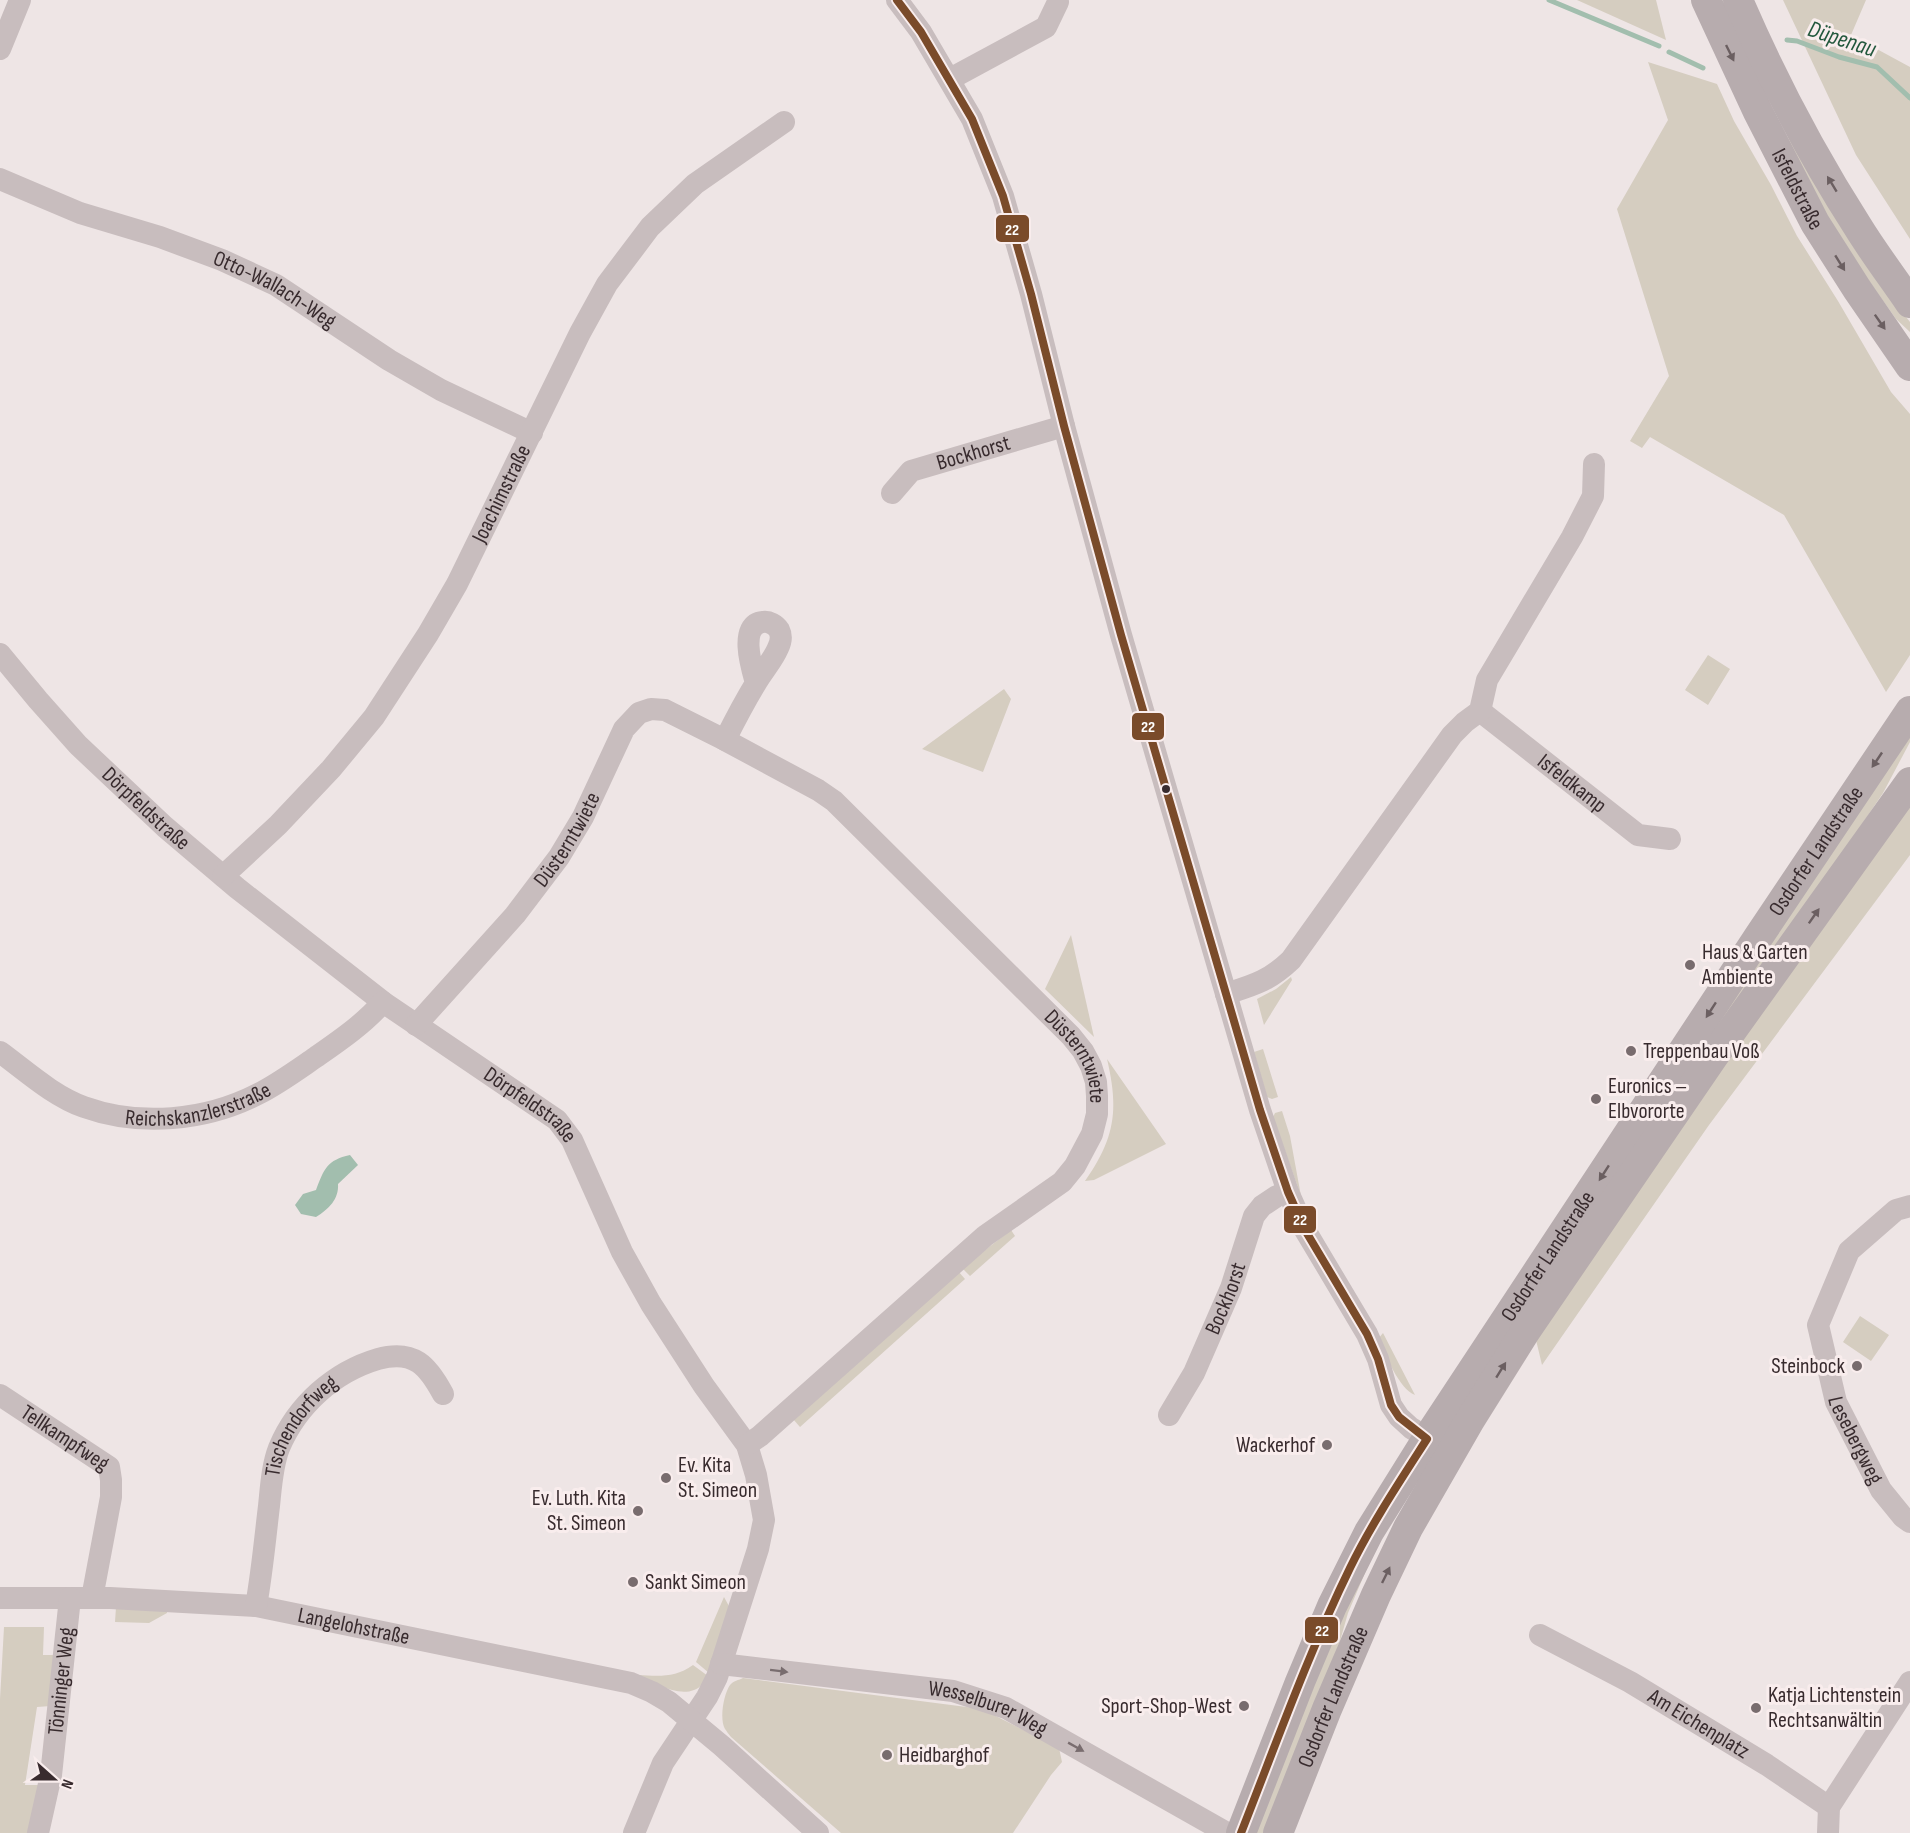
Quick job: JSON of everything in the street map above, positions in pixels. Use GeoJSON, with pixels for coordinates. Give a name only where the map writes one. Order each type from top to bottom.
{"type":"FeatureCollection","features":[{"type":"Feature","properties":{"kind":"main road","name":"Isfeldstraße"},"geometry":{"type":"LineString","coordinates":[[1706,0],[1758,112],[1815,223],[1857,290],[1910,366]]}},
{"type":"Feature","properties":{"kind":"main road","name":"Isfeldstraße"},"geometry":{"type":"LineString","coordinates":[[1738,0],[1750,29],[1807,142],[1858,228],[1910,303]]}},
{"type":"Feature","properties":{"kind":"main road","name":"Osdorfer Landstraße"},"geometry":{"type":"LineString","coordinates":[[1278,1833],[1360,1632],[1408,1528],[1422,1473],[1792,887],[1910,711]]}},
{"type":"Feature","properties":{"kind":"main road","name":"Osdorfer Landstraße"},"geometry":{"type":"LineString","coordinates":[[1241,1833],[1336,1596],[1369,1532],[1525,1332],[1713,1057],[1910,782]]}},
{"type":"Feature","properties":{"kind":"street"},"geometry":{"type":"LineString","coordinates":[[0,49],[20,0]]}},
{"type":"Feature","properties":{"kind":"street"},"geometry":{"type":"LineString","coordinates":[[897,0],[921,32],[972,119],[1003,196],[1121,635],[1260,1110],[1288,1191],[1305,1230],[1367,1334],[1378,1359],[1392,1405],[1399,1417],[1411,1428],[1439,1445]]}},
{"type":"Feature","properties":{"kind":"street"},"geometry":{"type":"LineString","coordinates":[[950,79],[1046,27],[1058,2]]}},
{"type":"Feature","properties":{"kind":"street","name":"Joachimstraße"},"geometry":{"type":"LineString","coordinates":[[223,876],[278,825],[331,769],[374,717],[428,634],[457,584],[580,333],[607,284],[650,227],[695,184],[784,122]]}},
{"type":"Feature","properties":{"kind":"street","name":"Otto-Wallach-Weg"},"geometry":{"type":"LineString","coordinates":[[0,179],[80,213],[160,237],[222,260],[276,285],[389,360],[441,390],[532,433]]}},
{"type":"Feature","properties":{"kind":"street","name":"Bockhorst"},"geometry":{"type":"LineString","coordinates":[[892,493],[911,471],[1064,426]]}},
{"type":"Feature","properties":{"kind":"street"},"geometry":{"type":"LineString","coordinates":[[1226,994],[1260,983],[1277,973],[1292,960],[1452,735],[1480,711],[1487,680],[1572,537],[1593,496],[1594,464]]}},
{"type":"Feature","properties":{"kind":"street","name":"Dörpfeldstraße"},"geometry":{"type":"LineString","coordinates":[[0,654],[78,745],[165,827],[223,876],[383,1002],[557,1120],[566,1130],[622,1252],[651,1304],[704,1386],[747,1445],[756,1475],[764,1520],[758,1549],[717,1677],[691,1720]]}},
{"type":"Feature","properties":{"kind":"street"},"geometry":{"type":"LineString","coordinates":[[725,740],[756,683]]}},
{"type":"Feature","properties":{"kind":"street","name":"Düsterntwiete"},"geometry":{"type":"LineString","coordinates":[[416,1025],[515,915],[559,857],[583,817],[624,729],[639,713],[651,709],[665,710],[818,790],[848,814],[1071,1036],[1083,1051],[1091,1065],[1096,1082],[1097,1114],[1092,1134],[1080,1158],[1062,1182],[985,1236],[747,1445]]}},
{"type":"Feature","properties":{"kind":"street","name":"Isfeldkamp"},"geometry":{"type":"LineString","coordinates":[[1480,711],[1638,835],[1670,839]]}},
{"type":"Feature","properties":{"kind":"street","name":"Reichskanzlerstraße"},"geometry":{"type":"LineString","coordinates":[[0,1052],[58,1093],[84,1107],[140,1119],[186,1117],[219,1109],[259,1094],[335,1043],[373,1014],[383,1002]]}},
{"type":"Feature","properties":{"kind":"street","name":"Bockhorst"},"geometry":{"type":"LineString","coordinates":[[1169,1415],[1194,1373],[1231,1288],[1254,1216],[1262,1206],[1288,1191]]}},
{"type":"Feature","properties":{"kind":"street","name":"Lesebergweg"},"geometry":{"type":"LineString","coordinates":[[1910,1206],[1896,1210],[1849,1251],[1818,1325],[1836,1402],[1881,1490],[1910,1522]]}},
{"type":"Feature","properties":{"kind":"street","name":"Tischendorfweg"},"geometry":{"type":"LineString","coordinates":[[256,1606],[272,1474],[279,1449],[293,1422],[310,1400],[333,1381],[356,1367],[381,1358],[399,1356],[418,1361],[431,1372],[443,1394]]}},
{"type":"Feature","properties":{"kind":"street","name":"Tellkampfweg"},"geometry":{"type":"LineString","coordinates":[[0,1395],[109,1467],[111,1497],[81,1598]]}},
{"type":"Feature","properties":{"kind":"street","name":"Langelohstraße"},"geometry":{"type":"LineString","coordinates":[[0,1598],[81,1598],[256,1606],[631,1683],[669,1702],[722,1746],[818,1833]]}},
{"type":"Feature","properties":{"kind":"street","name":"Tönninger Weg"},"geometry":{"type":"LineString","coordinates":[[38,1833],[51,1775],[81,1598]]}},
{"type":"Feature","properties":{"kind":"street","name":"Am Eichenplatz"},"geometry":{"type":"LineString","coordinates":[[1540,1635],[1630,1682],[1767,1765],[1829,1807]]}},
{"type":"Feature","properties":{"kind":"street","name":"Wesselburer Weg"},"geometry":{"type":"LineString","coordinates":[[721,1664],[953,1691],[1006,1708],[1227,1833]]}},
{"type":"Feature","properties":{"kind":"street"},"geometry":{"type":"LineString","coordinates":[[1828,1833],[1829,1807],[1910,1682]]}},
{"type":"Feature","properties":{"kind":"street"},"geometry":{"type":"LineString","coordinates":[[634,1833],[663,1763],[691,1720]]}},
{"type":"Feature","properties":{"kind":"shaded area"},"geometry":{"type":"Polygon","coordinates":[[[1577,0],[1656,0],[1666,40],[1577,0]]]}},
{"type":"Feature","properties":{"kind":"shaded area"},"geometry":{"type":"Polygon","coordinates":[[[1783,0],[1866,0],[1851,35],[1910,67],[1910,239],[1856,155],[1783,0]]]}},
{"type":"Feature","properties":{"kind":"shaded area"},"geometry":{"type":"Polygon","coordinates":[[[1739,31],[1889,295],[1910,322],[1910,332],[1896,319],[1826,220],[1739,31]]]}},
{"type":"Feature","properties":{"kind":"shaded area"},"geometry":{"type":"Polygon","coordinates":[[[1648,62],[1717,84],[1734,121],[1797,236],[1891,392],[1910,414],[1910,655],[1886,692],[1784,515],[1650,437],[1642,448],[1630,441],[1669,376],[1617,209],[1668,120],[1648,62]]]}},
{"type":"Feature","properties":{"kind":"shaded area"},"geometry":{"type":"Polygon","coordinates":[[[1708,655],[1730,669],[1708,705],[1685,690],[1708,655]]]}},
{"type":"Feature","properties":{"kind":"shaded area"},"geometry":{"type":"Polygon","coordinates":[[[1004,689],[1011,699],[983,772],[922,749],[1004,689]]]}},
{"type":"Feature","properties":{"kind":"shaded area"},"geometry":{"type":"Polygon","coordinates":[[[1910,730],[1910,742],[1883,793],[1802,913],[1636,1144],[1910,730]]]}},
{"type":"Feature","properties":{"kind":"shaded area"},"geometry":{"type":"Polygon","coordinates":[[[1910,801],[1910,855],[1709,1125],[1542,1365],[1536,1340],[1541,1327],[1910,801]]]}},
{"type":"Feature","properties":{"kind":"shaded area"},"geometry":{"type":"Polygon","coordinates":[[[1071,935],[1094,1037],[1045,989],[1071,935]]]}},
{"type":"Feature","properties":{"kind":"shaded area"},"geometry":{"type":"Polygon","coordinates":[[[1291,977],[1292,980],[1264,1025],[1257,999],[1276,989],[1291,977]]]}},
{"type":"Feature","properties":{"kind":"shaded area"},"geometry":{"type":"Polygon","coordinates":[[[1263,1049],[1278,1097],[1272,1099],[1267,1097],[1254,1052],[1263,1049]]]}},
{"type":"Feature","properties":{"kind":"shaded area"},"geometry":{"type":"Polygon","coordinates":[[[1107,1059],[1166,1144],[1094,1180],[1085,1181],[1103,1151],[1112,1123],[1113,1094],[1107,1059]]]}},
{"type":"Feature","properties":{"kind":"shaded area"},"geometry":{"type":"Polygon","coordinates":[[[1282,1111],[1290,1136],[1301,1196],[1273,1117],[1275,1113],[1282,1111]]]}},
{"type":"Feature","properties":{"kind":"shaded area"},"geometry":{"type":"Polygon","coordinates":[[[350,1155],[358,1165],[338,1184],[337,1194],[332,1203],[316,1217],[301,1214],[295,1205],[303,1194],[316,1190],[327,1166],[350,1155]]]}},
{"type":"Feature","properties":{"kind":"shaded area"},"geometry":{"type":"Polygon","coordinates":[[[1011,1230],[1015,1236],[970,1276],[962,1268],[1011,1230]]]}},
{"type":"Feature","properties":{"kind":"shaded area"},"geometry":{"type":"Polygon","coordinates":[[[958,1271],[965,1279],[800,1427],[793,1419],[958,1271]]]}},
{"type":"Feature","properties":{"kind":"shaded area"},"geometry":{"type":"Polygon","coordinates":[[[1860,1316],[1889,1335],[1871,1361],[1843,1342],[1860,1316]]]}},
{"type":"Feature","properties":{"kind":"shaded area"},"geometry":{"type":"Polygon","coordinates":[[[1383,1333],[1415,1395],[1409,1392],[1398,1379],[1389,1362],[1378,1339],[1383,1333]]]}},
{"type":"Feature","properties":{"kind":"shaded area"},"geometry":{"type":"Polygon","coordinates":[[[1373,1554],[1348,1613],[1340,1641],[1267,1833],[1255,1833],[1330,1637],[1373,1554]]]}},
{"type":"Feature","properties":{"kind":"shaded area"},"geometry":{"type":"Polygon","coordinates":[[[724,1597],[730,1608],[709,1673],[696,1662],[724,1597]]]}},
{"type":"Feature","properties":{"kind":"shaded area"},"geometry":{"type":"Polygon","coordinates":[[[116,1607],[167,1609],[167,1613],[149,1623],[115,1622],[116,1607]]]}},
{"type":"Feature","properties":{"kind":"shaded area"},"geometry":{"type":"Polygon","coordinates":[[[4,1627],[44,1627],[43,1655],[56,1655],[51,1706],[37,1707],[25,1785],[40,1785],[30,1833],[0,1833],[0,1699],[4,1627]]]}},
{"type":"Feature","properties":{"kind":"shaded area"},"geometry":{"type":"Polygon","coordinates":[[[693,1665],[708,1676],[699,1688],[687,1692],[665,1688],[637,1676],[673,1674],[693,1665]]]}},
{"type":"Feature","properties":{"kind":"shaded area"},"geometry":{"type":"Polygon","coordinates":[[[743,1678],[982,1709],[1059,1748],[1062,1762],[1013,1833],[841,1833],[731,1737],[725,1729],[722,1713],[726,1694],[731,1684],[743,1678]]]}},
{"type":"Feature","properties":{"kind":"waterway","name":"Düpenau"},"geometry":{"type":"LineString","coordinates":[[1549,0],[1659,46]]}},
{"type":"Feature","properties":{"kind":"waterway","name":"Düpenau"},"geometry":{"type":"LineString","coordinates":[[1787,40],[1797,41],[1839,57],[1877,67],[1910,98]]}},
{"type":"Feature","properties":{"kind":"waterway","name":"Düpenau"},"geometry":{"type":"LineString","coordinates":[[1669,52],[1703,68]]}},
{"type":"Feature","properties":{"kind":"transit line","name":"22"},"geometry":{"type":"LineString","coordinates":[[897,0],[921,32],[972,119],[1003,196],[1121,635],[1260,1110],[1288,1192],[1305,1230],[1367,1334],[1378,1359],[1391,1405],[1399,1417],[1427,1439]]}},
{"type":"Feature","properties":{"kind":"transit line","name":"22"},"geometry":{"type":"LineString","coordinates":[[1241,1833],[1306,1666],[1350,1568],[1377,1518],[1427,1439]]}},
{"type":"Feature","properties":{"kind":"place","name":"Haus & Garten Ambiente"},"geometry":{"type":"Point","coordinates":[1690,965]}},
{"type":"Feature","properties":{"kind":"place","name":"Treppenbau Voß"},"geometry":{"type":"Point","coordinates":[1631,1051]}},
{"type":"Feature","properties":{"kind":"place","name":"Euronics – Elbvororte"},"geometry":{"type":"Point","coordinates":[1596,1099]}},
{"type":"Feature","properties":{"kind":"place","name":"Steinbock"},"geometry":{"type":"Point","coordinates":[1857,1366]}},
{"type":"Feature","properties":{"kind":"place","name":"Wackerhof"},"geometry":{"type":"Point","coordinates":[1327,1445]}},
{"type":"Feature","properties":{"kind":"place","name":"Ev. Kita St. Simeon"},"geometry":{"type":"Point","coordinates":[666,1478]}},
{"type":"Feature","properties":{"kind":"place","name":"Ev. Luth. Kita St. Simeon"},"geometry":{"type":"Point","coordinates":[638,1511]}},
{"type":"Feature","properties":{"kind":"place","name":"Sankt Simeon"},"geometry":{"type":"Point","coordinates":[633,1582]}},
{"type":"Feature","properties":{"kind":"place","name":"Sport-Shop-West"},"geometry":{"type":"Point","coordinates":[1244,1706]}},
{"type":"Feature","properties":{"kind":"place","name":"Katja Lichtenstein Rechtsanwältin"},"geometry":{"type":"Point","coordinates":[1756,1708]}},
{"type":"Feature","properties":{"kind":"place","name":"Heidbarghof"},"geometry":{"type":"Point","coordinates":[887,1755]}}]}
